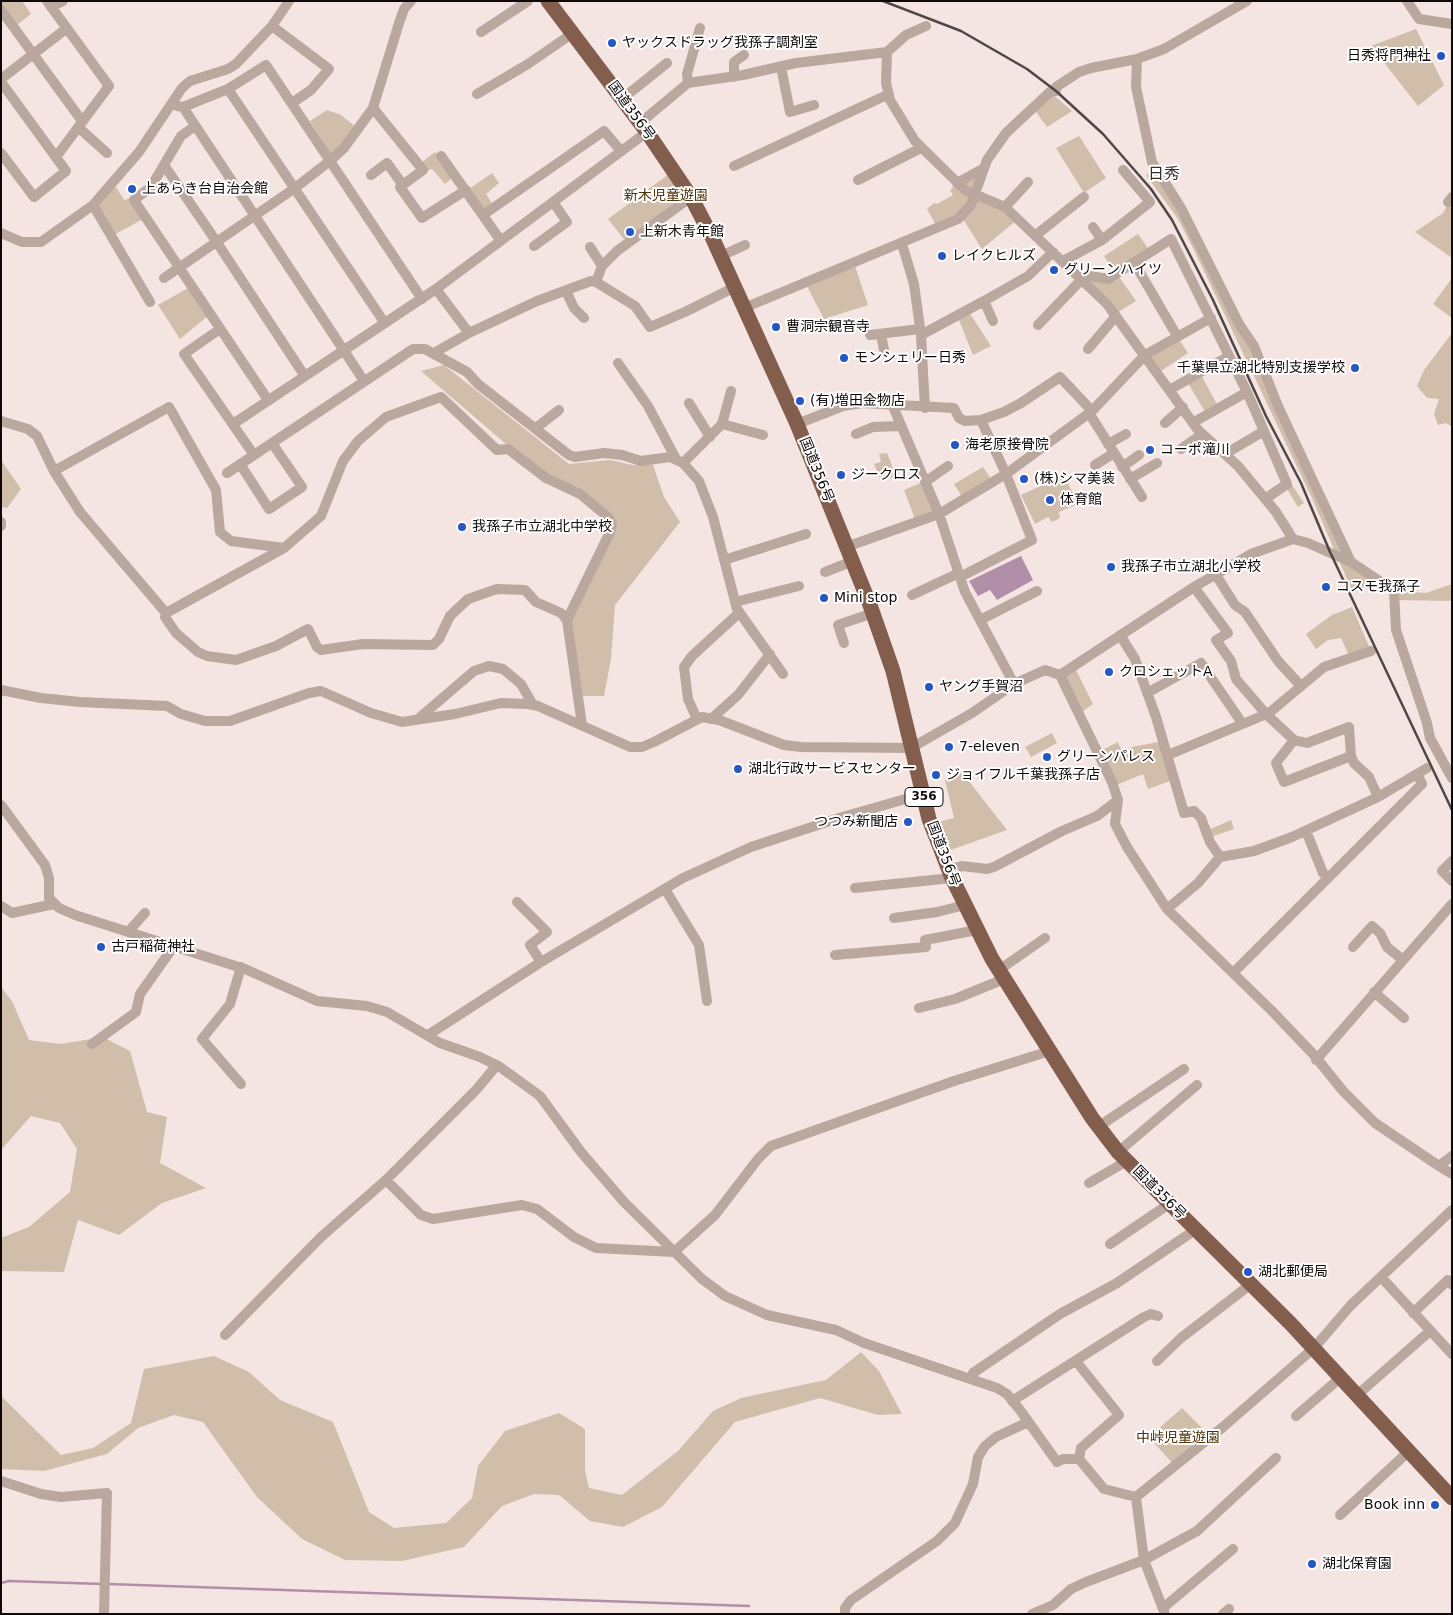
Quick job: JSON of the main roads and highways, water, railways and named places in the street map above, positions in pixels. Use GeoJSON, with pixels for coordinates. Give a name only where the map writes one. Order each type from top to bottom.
{"type":"FeatureCollection","features":[{"type":"Feature","properties":{"kind":"highway","name":"国道356号"},"geometry":{"type":"LineString","coordinates":[[548,1],[643,127],[691,197],[735,287],[797,424],[873,614],[893,671],[923,794],[950,874],[977,930],[1002,974],[1098,1127],[1122,1157],[1314,1348],[1356,1396],[1452,1498]]}},
{"type":"Feature","properties":{"kind":"waterway"},"geometry":{"type":"LineString","coordinates":[[1,1583],[9,1581],[103,1584]]}},
{"type":"Feature","properties":{"kind":"waterway"},"geometry":{"type":"LineString","coordinates":[[108,1584],[749,1606]]}},
{"type":"Feature","properties":{"kind":"railway"},"geometry":{"type":"LineString","coordinates":[[883,1],[961,31],[1027,69],[1056,91],[1103,134],[1151,189],[1172,220],[1213,300],[1266,416],[1301,483],[1330,552],[1452,810]]}},
{"type":"Feature","properties":{"kind":"place","name":"ヤックスドラッグ我孫子調剤室"},"geometry":{"type":"Point","coordinates":[612,43]}},
{"type":"Feature","properties":{"kind":"place","name":"日秀将門神社"},"geometry":{"type":"Point","coordinates":[1441,56]}},
{"type":"Feature","properties":{"kind":"place","name":"上あらき台自治会館"},"geometry":{"type":"Point","coordinates":[132,189]}},
{"type":"Feature","properties":{"kind":"place","name":"上新木青年館"},"geometry":{"type":"Point","coordinates":[630,232]}},
{"type":"Feature","properties":{"kind":"place","name":"レイクヒルズ"},"geometry":{"type":"Point","coordinates":[942,256]}},
{"type":"Feature","properties":{"kind":"place","name":"グリーンハイツ"},"geometry":{"type":"Point","coordinates":[1054,270]}},
{"type":"Feature","properties":{"kind":"place","name":"曹洞宗観音寺"},"geometry":{"type":"Point","coordinates":[776,327]}},
{"type":"Feature","properties":{"kind":"place","name":"モンシェリー日秀"},"geometry":{"type":"Point","coordinates":[844,358]}},
{"type":"Feature","properties":{"kind":"place","name":"千葉県立湖北特別支援学校"},"geometry":{"type":"Point","coordinates":[1355,368]}},
{"type":"Feature","properties":{"kind":"place","name":"(有)増田金物店"},"geometry":{"type":"Point","coordinates":[800,401]}},
{"type":"Feature","properties":{"kind":"place","name":"海老原接骨院"},"geometry":{"type":"Point","coordinates":[955,445]}},
{"type":"Feature","properties":{"kind":"place","name":"コーポ滝川"},"geometry":{"type":"Point","coordinates":[1150,450]}},
{"type":"Feature","properties":{"kind":"place","name":"ジークロス"},"geometry":{"type":"Point","coordinates":[841,475]}},
{"type":"Feature","properties":{"kind":"place","name":"(株)シマ美装"},"geometry":{"type":"Point","coordinates":[1024,479]}},
{"type":"Feature","properties":{"kind":"place","name":"体育館"},"geometry":{"type":"Point","coordinates":[1050,500]}},
{"type":"Feature","properties":{"kind":"place","name":"我孫子市立湖北中学校"},"geometry":{"type":"Point","coordinates":[462,527]}},
{"type":"Feature","properties":{"kind":"place","name":"我孫子市立湖北小学校"},"geometry":{"type":"Point","coordinates":[1111,567]}},
{"type":"Feature","properties":{"kind":"place","name":"コスモ我孫子"},"geometry":{"type":"Point","coordinates":[1326,587]}},
{"type":"Feature","properties":{"kind":"place","name":"Mini stop"},"geometry":{"type":"Point","coordinates":[824,598]}},
{"type":"Feature","properties":{"kind":"place","name":"クロシェットA"},"geometry":{"type":"Point","coordinates":[1109,672]}},
{"type":"Feature","properties":{"kind":"place","name":"ヤング手賀沼"},"geometry":{"type":"Point","coordinates":[929,687]}},
{"type":"Feature","properties":{"kind":"place","name":"7-eleven"},"geometry":{"type":"Point","coordinates":[949,747]}},
{"type":"Feature","properties":{"kind":"place","name":"グリーンパレス"},"geometry":{"type":"Point","coordinates":[1047,757]}},
{"type":"Feature","properties":{"kind":"place","name":"湖北行政サービスセンター"},"geometry":{"type":"Point","coordinates":[738,769]}},
{"type":"Feature","properties":{"kind":"place","name":"ジョイフル千葉我孫子店"},"geometry":{"type":"Point","coordinates":[936,775]}},
{"type":"Feature","properties":{"kind":"place","name":"つつみ新聞店"},"geometry":{"type":"Point","coordinates":[908,822]}},
{"type":"Feature","properties":{"kind":"place","name":"古戸稲荷神社"},"geometry":{"type":"Point","coordinates":[101,947]}},
{"type":"Feature","properties":{"kind":"place","name":"湖北郵便局"},"geometry":{"type":"Point","coordinates":[1248,1272]}},
{"type":"Feature","properties":{"kind":"place","name":"Book inn"},"geometry":{"type":"Point","coordinates":[1435,1505]}},
{"type":"Feature","properties":{"kind":"place","name":"湖北保育園"},"geometry":{"type":"Point","coordinates":[1312,1564]}},
{"type":"Feature","properties":{"kind":"district","name":"日秀"},"geometry":{"type":"Point","coordinates":[1164,175]}},
{"type":"Feature","properties":{"kind":"park label","name":"新木児童遊園"},"geometry":{"type":"Point","coordinates":[666,196]}},
{"type":"Feature","properties":{"kind":"park label","name":"中峠児童遊園"},"geometry":{"type":"Point","coordinates":[1178,1438]}}]}
